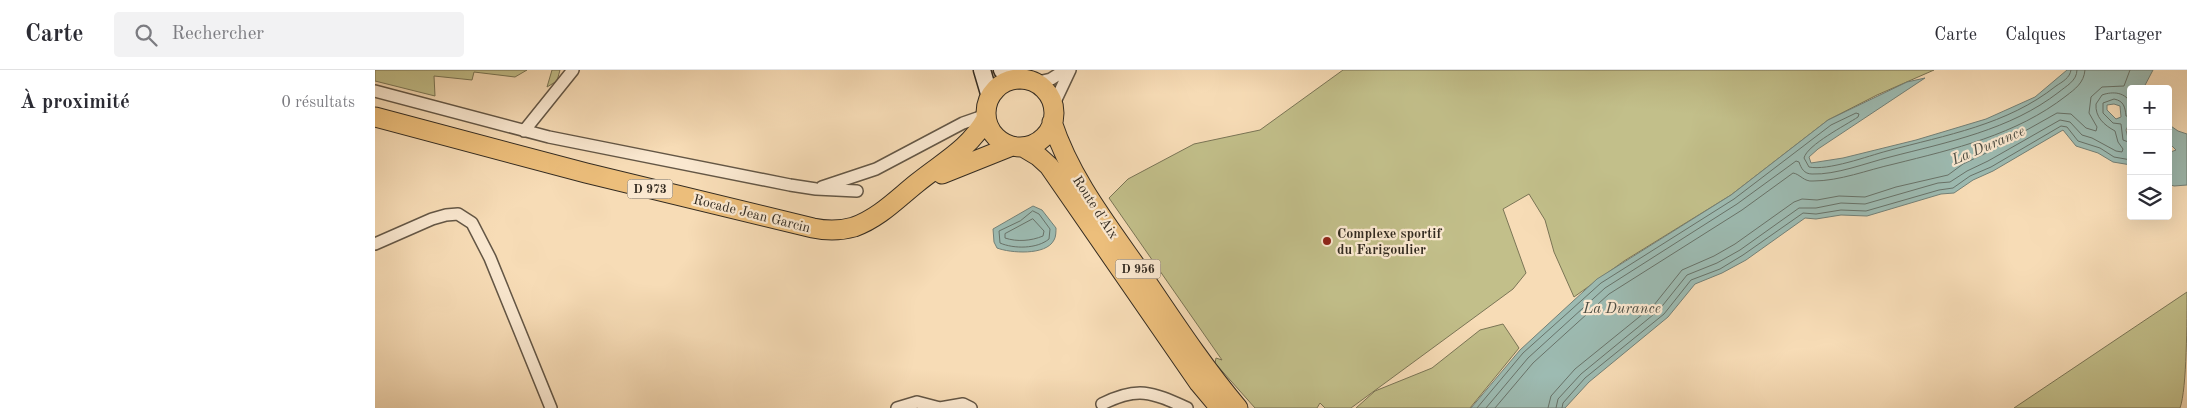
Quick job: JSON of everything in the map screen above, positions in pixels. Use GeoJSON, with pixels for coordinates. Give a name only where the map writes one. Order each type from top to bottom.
{"type":"FeatureCollection","features":[{"type":"Feature","properties":{"kind":"main road"},"geometry":{"type":"LineString","coordinates":[[982,70],[992,133],[997,139],[1017,147],[1039,141],[1049,129],[1053,114],[1046,92],[1003,70]]}},
{"type":"Feature","properties":{"kind":"main road"},"geometry":{"type":"LineString","coordinates":[[987,110],[1002,85],[1026,81]]}},
{"type":"Feature","properties":{"kind":"main road","name":"Rocade Jean Garcin"},"geometry":{"type":"LineString","coordinates":[[375,116],[586,173],[826,230],[838,231],[867,221],[893,204],[959,152],[977,134],[987,110]]}},
{"type":"Feature","properties":{"kind":"main road","name":"Route d'Aix"},"geometry":{"type":"LineString","coordinates":[[1053,114],[1065,156],[1087,195],[1210,374],[1238,408]]}},
{"type":"Feature","properties":{"kind":"main road","name":"Rocade Jean Garcin"},"geometry":{"type":"LineString","coordinates":[[916,184],[1017,147]]}},
{"type":"Feature","properties":{"kind":"main road","name":"Route d'Aix"},"geometry":{"type":"LineString","coordinates":[[1017,147],[1038,156],[1049,166],[1199,383],[1220,408]]}},
{"type":"Feature","properties":{"kind":"street"},"geometry":{"type":"LineString","coordinates":[[524,130],[573,70]]}},
{"type":"Feature","properties":{"kind":"street"},"geometry":{"type":"LineString","coordinates":[[1026,81],[1051,79],[1065,70]]}},
{"type":"Feature","properties":{"kind":"street"},"geometry":{"type":"LineString","coordinates":[[1053,114],[1070,70]]}},
{"type":"Feature","properties":{"kind":"street","name":"D 973"},"geometry":{"type":"LineString","coordinates":[[375,91],[524,130],[816,189],[857,191]]}},
{"type":"Feature","properties":{"kind":"street"},"geometry":{"type":"LineString","coordinates":[[816,189],[876,169],[987,110]]}},
{"type":"Feature","properties":{"kind":"street"},"geometry":{"type":"LineString","coordinates":[[375,244],[432,218],[445,215],[458,214],[472,223],[490,258],[551,408]]}},
{"type":"Feature","properties":{"kind":"street"},"geometry":{"type":"LineString","coordinates":[[1102,404],[1126,393],[1142,393],[1166,398],[1187,408]]}},
{"type":"Feature","properties":{"kind":"street"},"geometry":{"type":"LineString","coordinates":[[897,408],[917,402],[940,408],[963,404],[971,408]]}},
{"type":"Feature","properties":{"kind":"shaded area"},"geometry":{"type":"Polygon","coordinates":[[[375,70],[527,70],[515,77],[474,72],[472,80],[434,76],[435,96],[375,81],[375,70]]]}},
{"type":"Feature","properties":{"kind":"shaded area"},"geometry":{"type":"Polygon","coordinates":[[[552,70],[560,70],[557,81],[547,87],[552,70]]]}},
{"type":"Feature","properties":{"kind":"shaded area","name":"Complexe sportif du Farigoulier"},"geometry":{"type":"Polygon","coordinates":[[[1343,70],[1934,70],[1877,95],[1828,120],[1731,195],[1624,261],[1574,297],[1554,252],[1545,220],[1529,194],[1503,209],[1526,273],[1513,289],[1351,408],[1325,408],[1320,403],[1317,408],[1255,408],[1215,363],[1216,358],[1222,360],[1109,198],[1128,179],[1194,144],[1260,130],[1343,70]]]}},
{"type":"Feature","properties":{"kind":"shaded area"},"geometry":{"type":"Polygon","coordinates":[[[2187,292],[2185,370],[2180,408],[2014,408],[2187,292]]]}},
{"type":"Feature","properties":{"kind":"shaded area"},"geometry":{"type":"Polygon","coordinates":[[[1503,324],[1519,348],[1470,408],[1356,408],[1375,391],[1432,368],[1480,330],[1503,324]]]}},
{"type":"Feature","properties":{"kind":"water","name":"La Durance"},"geometry":{"type":"Polygon","coordinates":[[[2067,70],[2153,70],[2145,85],[2127,85],[2127,164],[2113,162],[2098,153],[2076,146],[2063,130],[1993,171],[1973,180],[1954,193],[1941,194],[1867,216],[1841,215],[1816,219],[1805,218],[1746,260],[1722,273],[1695,284],[1668,317],[1589,382],[1565,408],[1471,408],[1520,350],[1597,279],[1731,195],[1828,120],[1907,82],[1925,78],[1818,149],[1809,157],[1811,163],[1843,158],[1916,140],[1986,119],[2035,97],[2067,70]],[[2114,104],[2107,105],[2107,110],[2116,119],[2121,117],[2120,106],[2114,104]]]}},
{"type":"Feature","properties":{"kind":"water"},"geometry":{"type":"Polygon","coordinates":[[[2172,127],[2187,134],[2187,185],[2172,185],[2172,152],[2176,150],[2172,146],[2172,127]]]}},
{"type":"Feature","properties":{"kind":"water"},"geometry":{"type":"Polygon","coordinates":[[[1033,206],[1042,210],[1056,228],[1055,239],[1050,245],[1044,249],[1027,252],[997,248],[994,242],[993,229],[1033,206]]]}},
{"type":"Feature","properties":{"kind":"place","name":"Complexe sportif du Farigoulier"},"geometry":{"type":"Point","coordinates":[1327,241]}}]}
